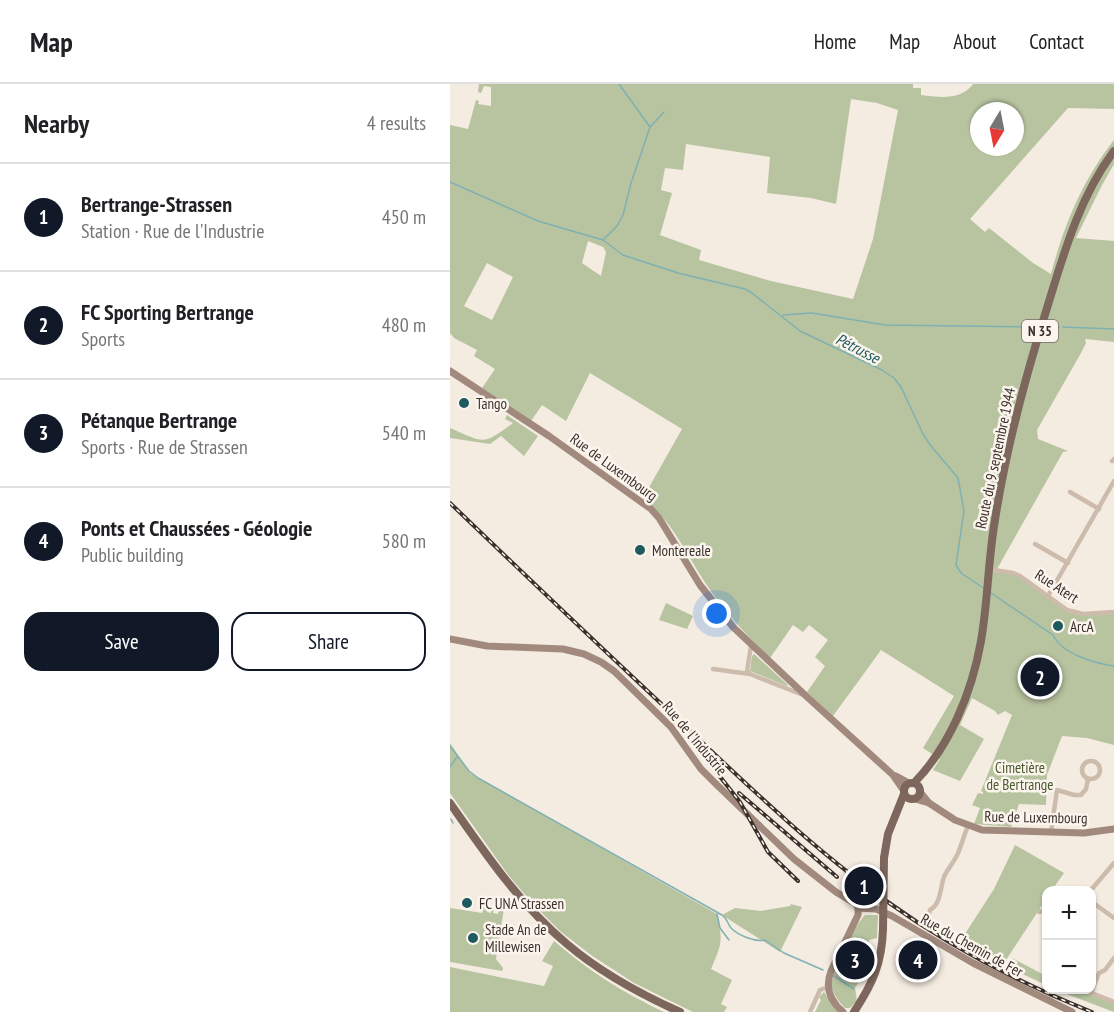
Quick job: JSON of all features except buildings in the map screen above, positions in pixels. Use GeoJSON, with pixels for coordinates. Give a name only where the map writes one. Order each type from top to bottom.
{"type":"FeatureCollection","features":[{"type":"Feature","properties":{"kind":"main road","name":"Route du 9 septembre 1944"},"geometry":{"type":"LineString","coordinates":[[916,787],[941,748],[967,695],[981,641],[988,569],[1001,481],[1027,372],[1068,237],[1093,183],[1114,151]]}},
{"type":"Feature","properties":{"kind":"main road"},"geometry":{"type":"LineString","coordinates":[[854,1012],[876,972],[881,957],[884,858],[888,834],[898,812],[905,786],[916,787],[913,799],[898,812]]}},
{"type":"Feature","properties":{"kind":"main road"},"geometry":{"type":"LineString","coordinates":[[904,793],[913,799]]}},
{"type":"Feature","properties":{"kind":"main road"},"geometry":{"type":"LineString","coordinates":[[450,803],[512,888],[537,917],[566,944],[620,982],[680,1012]]}},
{"type":"Feature","properties":{"kind":"street","name":"Rue de Luxembourg"},"geometry":{"type":"LineString","coordinates":[[450,371],[549,436],[651,509],[664,525],[712,600],[751,646],[893,775],[916,787],[929,803]]}},
{"type":"Feature","properties":{"kind":"street"},"geometry":{"type":"LineString","coordinates":[[1048,596],[1114,481]]}},
{"type":"Feature","properties":{"kind":"street"},"geometry":{"type":"LineString","coordinates":[[1070,492],[1099,508]]}},
{"type":"Feature","properties":{"kind":"street"},"geometry":{"type":"LineString","coordinates":[[1035,544],[1068,563]]}},
{"type":"Feature","properties":{"kind":"street","name":"Rue Atert"},"geometry":{"type":"LineString","coordinates":[[988,569],[1013,573],[1074,612],[1114,612]]}},
{"type":"Feature","properties":{"kind":"street","name":"Rue de l'Industrie"},"geometry":{"type":"LineString","coordinates":[[450,639],[487,646],[562,649],[584,654],[601,662],[614,671],[672,727],[701,769],[739,807],[794,859],[836,892],[856,904],[858,908]]}},
{"type":"Feature","properties":{"kind":"street"},"geometry":{"type":"LineString","coordinates":[[750,675],[747,671],[751,646]]}},
{"type":"Feature","properties":{"kind":"street","name":"Rue de Luxembourg"},"geometry":{"type":"LineString","coordinates":[[713,669],[750,675],[805,695]]}},
{"type":"Feature","properties":{"kind":"street"},"geometry":{"type":"LineString","coordinates":[[1086,762],[1095,762],[1100,772],[1095,778],[1088,779],[1083,775],[1082,768],[1086,762]]}},
{"type":"Feature","properties":{"kind":"street","name":"Rue de Luxembourg"},"geometry":{"type":"LineString","coordinates":[[893,775],[904,793]]}},
{"type":"Feature","properties":{"kind":"street"},"geometry":{"type":"LineString","coordinates":[[1052,832],[1057,790],[1081,795],[1086,789],[1088,779]]}},
{"type":"Feature","properties":{"kind":"street","name":"Rue de Luxembourg"},"geometry":{"type":"LineString","coordinates":[[913,799],[929,803],[968,826],[982,830],[1084,833],[1114,829]]}},
{"type":"Feature","properties":{"kind":"street"},"geometry":{"type":"LineString","coordinates":[[928,914],[934,908],[941,892],[942,881],[957,856],[968,826]]}},
{"type":"Feature","properties":{"kind":"street"},"geometry":{"type":"LineString","coordinates":[[1095,886],[1114,863]]}},
{"type":"Feature","properties":{"kind":"street"},"geometry":{"type":"LineString","coordinates":[[1096,905],[1114,918]]}},
{"type":"Feature","properties":{"kind":"street"},"geometry":{"type":"LineString","coordinates":[[843,1012],[833,1002],[828,987],[831,971],[858,915],[858,908]]}},
{"type":"Feature","properties":{"kind":"street","name":"Rue du Chemin de Fer"},"geometry":{"type":"LineString","coordinates":[[858,908],[876,909],[892,916],[973,963],[1072,1012]]}},
{"type":"Feature","properties":{"kind":"street"},"geometry":{"type":"LineString","coordinates":[[1096,981],[1099,974],[1114,958]]}},
{"type":"Feature","properties":{"kind":"street"},"geometry":{"type":"LineString","coordinates":[[810,1012],[820,990],[828,987]]}},
{"type":"Feature","properties":{"kind":"street"},"geometry":{"type":"LineString","coordinates":[[1094,994],[1114,1002]]}},
{"type":"Feature","properties":{"kind":"green space","name":"Cimetière de Bertrange"},"geometry":{"type":"Polygon","coordinates":[[[479,84],[913,84],[913,88],[921,88],[921,95],[949,97],[962,93],[973,84],[1114,84],[1114,109],[1068,108],[970,219],[985,232],[989,228],[1033,263],[1051,274],[1075,204],[1092,171],[1114,140],[1114,164],[1076,238],[1114,241],[1114,342],[1085,339],[1086,343],[1081,353],[1037,430],[1038,439],[1068,451],[1063,452],[997,569],[1013,573],[1074,612],[1114,612],[1114,745],[1087,738],[1062,736],[1047,775],[1046,805],[1019,804],[1011,827],[974,824],[980,808],[972,805],[978,793],[983,794],[981,791],[1012,715],[1005,711],[998,715],[972,698],[960,725],[984,739],[960,781],[933,770],[940,759],[923,748],[954,696],[881,650],[833,716],[807,692],[825,666],[815,657],[828,640],[809,625],[803,632],[793,625],[770,658],[752,641],[713,594],[671,527],[643,498],[682,429],[590,373],[566,421],[542,405],[531,421],[482,388],[495,369],[474,356],[477,350],[454,338],[450,333],[450,125],[468,129],[476,100],[479,101],[478,104],[491,106],[491,87],[484,86],[481,93],[478,92],[479,84]],[[851,99],[836,204],[811,198],[767,193],[770,157],[686,144],[683,170],[665,168],[661,190],[672,193],[660,235],[701,250],[699,260],[771,281],[853,299],[873,239],[898,110],[877,103],[851,99]],[[588,241],[582,263],[601,276],[606,252],[603,247],[588,241]],[[487,263],[464,306],[492,320],[513,277],[487,263]]]}},
{"type":"Feature","properties":{"kind":"green space"},"geometry":{"type":"Polygon","coordinates":[[[507,415],[538,436],[524,456],[501,436],[490,444],[450,438],[450,428],[477,439],[489,439],[513,423],[505,419],[507,415]]]}},
{"type":"Feature","properties":{"kind":"green space"},"geometry":{"type":"Polygon","coordinates":[[[666,603],[693,616],[687,629],[659,620],[666,603]]]}},
{"type":"Feature","properties":{"kind":"green space"},"geometry":{"type":"Polygon","coordinates":[[[754,654],[788,685],[750,671],[754,654]]]}},
{"type":"Feature","properties":{"kind":"green space"},"geometry":{"type":"Polygon","coordinates":[[[450,743],[470,773],[717,914],[720,942],[711,969],[732,980],[721,1004],[727,1007],[724,1012],[693,1012],[634,983],[591,955],[560,931],[509,876],[450,793],[450,743]]]}},
{"type":"Feature","properties":{"kind":"green space"},"geometry":{"type":"Polygon","coordinates":[[[1015,845],[1064,873],[1055,886],[1042,886],[1042,905],[1004,963],[961,940],[994,889],[1015,845]]]}},
{"type":"Feature","properties":{"kind":"green space","name":"Stade An de Millewisen"},"geometry":{"type":"Polygon","coordinates":[[[496,898],[504,908],[496,959],[503,968],[502,971],[450,962],[450,908],[482,913],[484,904],[487,912],[491,913],[491,908],[494,909],[493,913],[498,914],[499,909],[492,901],[496,898]]]}},
{"type":"Feature","properties":{"kind":"green space"},"geometry":{"type":"Polygon","coordinates":[[[791,904],[802,907],[780,952],[722,915],[735,908],[761,911],[791,904]]]}},
{"type":"Feature","properties":{"kind":"green space"},"geometry":{"type":"Polygon","coordinates":[[[865,915],[878,915],[877,938],[869,940],[867,967],[855,988],[857,1001],[850,1008],[845,1008],[833,991],[833,977],[855,928],[865,915]]]}},
{"type":"Feature","properties":{"kind":"green space"},"geometry":{"type":"Polygon","coordinates":[[[554,941],[606,980],[664,1012],[450,1012],[450,967],[544,986],[553,966],[542,961],[554,941]]]}},
{"type":"Feature","properties":{"kind":"green space"},"geometry":{"type":"Polygon","coordinates":[[[1012,958],[1042,974],[1042,983],[1005,966],[1012,958]]]}},
{"type":"Feature","properties":{"kind":"green space"},"geometry":{"type":"Polygon","coordinates":[[[824,992],[838,1012],[815,1012],[821,1000],[819,997],[824,992]]]}},
{"type":"Feature","properties":{"kind":"green space"},"geometry":{"type":"Polygon","coordinates":[[[1067,994],[1089,994],[1114,1004],[1114,1012],[1067,994]]]}},
{"type":"Feature","properties":{"kind":"waterway"},"geometry":{"type":"LineString","coordinates":[[619,84],[650,127]]}},
{"type":"Feature","properties":{"kind":"waterway"},"geometry":{"type":"LineString","coordinates":[[603,240],[617,226],[623,215],[650,127],[664,112]]}},
{"type":"Feature","properties":{"kind":"waterway","name":"Pétrusse"},"geometry":{"type":"LineString","coordinates":[[450,182],[538,221],[603,240],[623,255],[678,273],[745,289],[800,331],[894,378],[901,387],[923,434],[958,478],[964,511],[956,565],[961,573],[985,589]]}},
{"type":"Feature","properties":{"kind":"waterway"},"geometry":{"type":"LineString","coordinates":[[783,315],[812,313],[885,325],[1032,327]]}},
{"type":"Feature","properties":{"kind":"waterway"},"geometry":{"type":"LineString","coordinates":[[1049,327],[1059,327]]}},
{"type":"Feature","properties":{"kind":"waterway"},"geometry":{"type":"LineString","coordinates":[[1063,327],[1114,329]]}},
{"type":"Feature","properties":{"kind":"waterway","name":"Pétrusse"},"geometry":{"type":"LineString","coordinates":[[991,593],[1053,635],[1057,642],[1071,652],[1097,663],[1114,666]]}},
{"type":"Feature","properties":{"kind":"waterway"},"geometry":{"type":"LineString","coordinates":[[450,746],[469,771],[478,778],[722,915],[738,934],[747,938],[765,940],[784,953],[823,970]]}},
{"type":"Feature","properties":{"kind":"waterway"},"geometry":{"type":"LineString","coordinates":[[450,767],[457,757]]}},
{"type":"Feature","properties":{"kind":"waterway"},"geometry":{"type":"LineString","coordinates":[[451,819],[453,823]]}},
{"type":"Feature","properties":{"kind":"waterway"},"geometry":{"type":"LineString","coordinates":[[717,914],[720,928],[729,940]]}},
{"type":"Feature","properties":{"kind":"waterway"},"geometry":{"type":"LineString","coordinates":[[834,976],[854,989]]}},
{"type":"Feature","properties":{"kind":"railway"},"geometry":{"type":"LineString","coordinates":[[450,503],[748,786],[856,879],[909,917],[959,948],[1038,989],[1092,1012]]}},
{"type":"Feature","properties":{"kind":"railway"},"geometry":{"type":"LineString","coordinates":[[695,745],[740,802],[768,852],[798,881]]}},
{"type":"Feature","properties":{"kind":"railway"},"geometry":{"type":"LineString","coordinates":[[739,793],[837,877]]}},
{"type":"Feature","properties":{"kind":"place","name":"Tango"},"geometry":{"type":"Point","coordinates":[464,403]}},
{"type":"Feature","properties":{"kind":"place","name":"Montereale"},"geometry":{"type":"Point","coordinates":[640,550]}},
{"type":"Feature","properties":{"kind":"place","name":"ArcA"},"geometry":{"type":"Point","coordinates":[1058,626]}},
{"type":"Feature","properties":{"kind":"place","name":"FC Sporting Bertrange"},"geometry":{"type":"Point","coordinates":[1040,677]}},
{"type":"Feature","properties":{"kind":"place","name":"Bertrange-Strassen"},"geometry":{"type":"Point","coordinates":[864,886]}},
{"type":"Feature","properties":{"kind":"place","name":"FC UNA Strassen"},"geometry":{"type":"Point","coordinates":[467,903]}},
{"type":"Feature","properties":{"kind":"place","name":"Stade An de Millewisen"},"geometry":{"type":"Point","coordinates":[473,938]}},
{"type":"Feature","properties":{"kind":"place","name":"Pétanque Bertrange"},"geometry":{"type":"Point","coordinates":[855,960]}},
{"type":"Feature","properties":{"kind":"place","name":"Ponts et Chaussées - Géologie"},"geometry":{"type":"Point","coordinates":[918,960]}}]}
